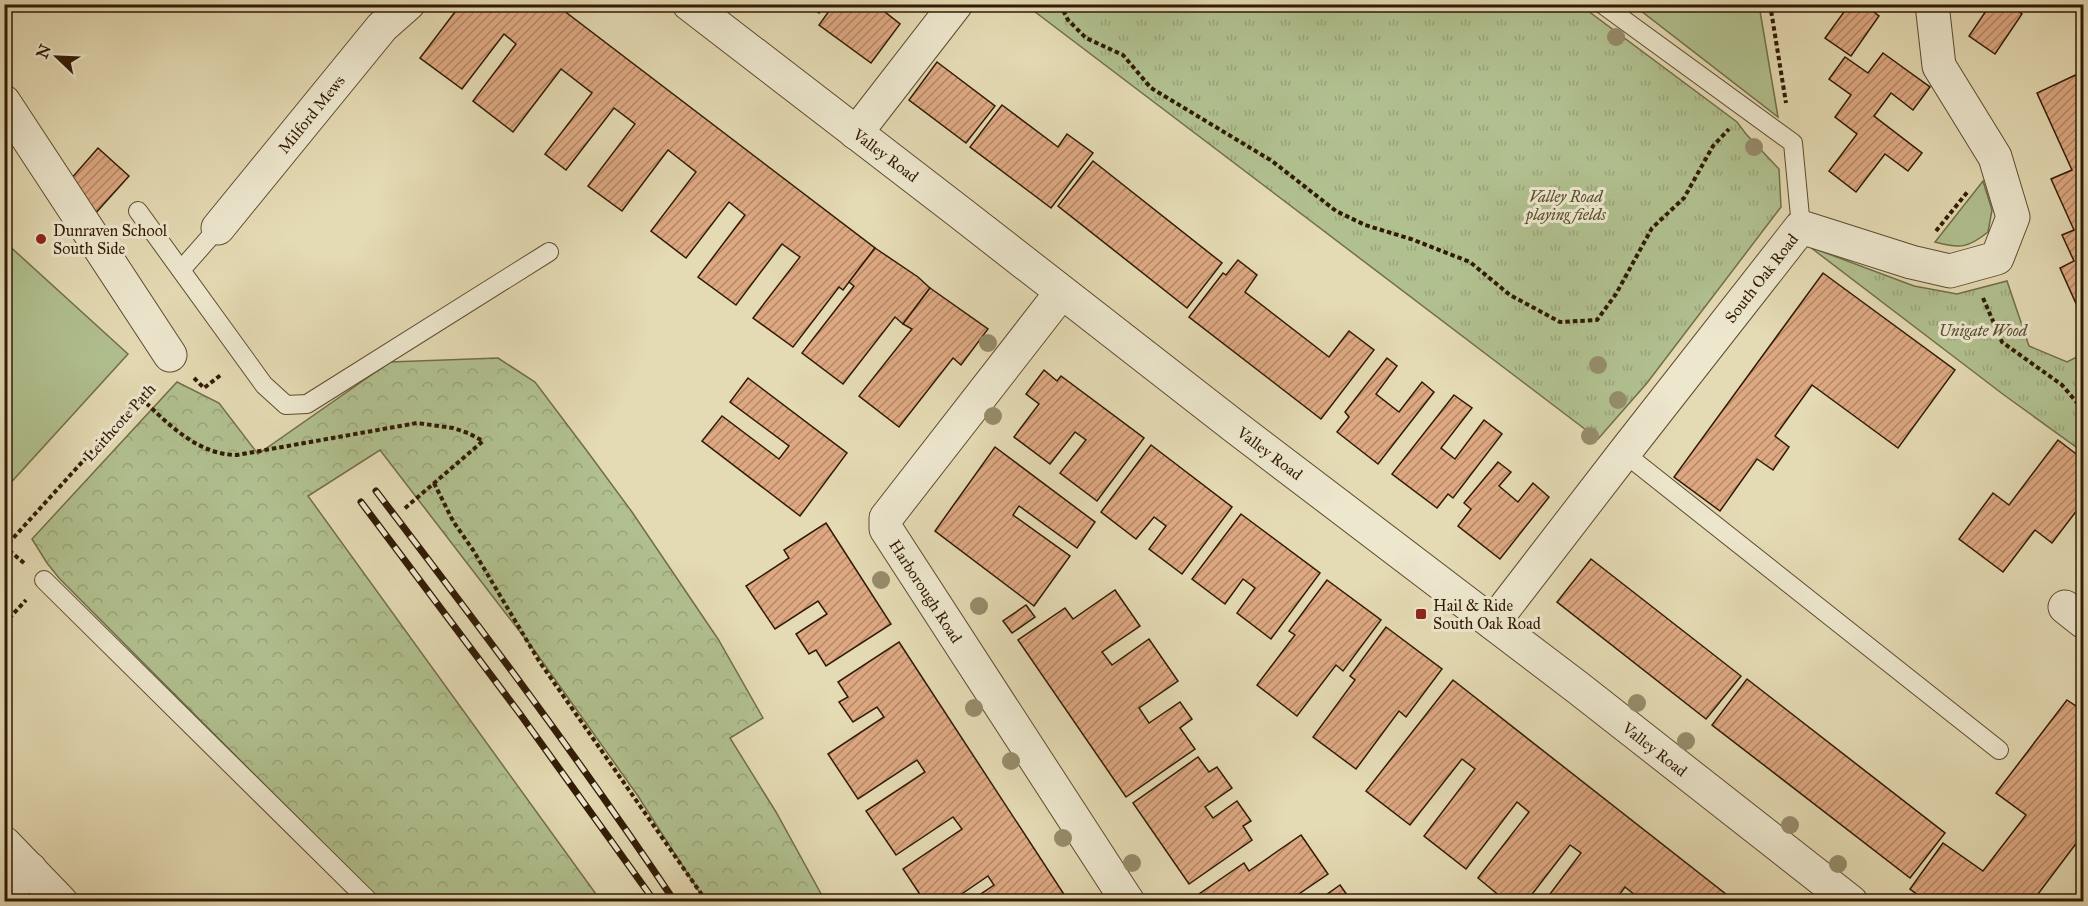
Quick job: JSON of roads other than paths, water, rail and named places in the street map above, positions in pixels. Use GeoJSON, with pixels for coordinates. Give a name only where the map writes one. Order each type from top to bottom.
{"type":"FeatureCollection","features":[{"type":"Feature","properties":{"kind":"street","name":"Milford Mews"},"geometry":{"type":"LineString","coordinates":[[218,228],[382,27],[408,4]]}},
{"type":"Feature","properties":{"kind":"street","name":"Valley Road"},"geometry":{"type":"LineString","coordinates":[[689,4],[1061,293],[1493,623],[1851,902]]}},
{"type":"Feature","properties":{"kind":"street"},"geometry":{"type":"LineString","coordinates":[[856,133],[956,4]]}},
{"type":"Feature","properties":{"kind":"street","name":"South Oak Road"},"geometry":{"type":"LineString","coordinates":[[1493,623],[1802,227],[1911,262],[1950,271],[1997,258],[2013,217],[1995,158],[1939,66],[1932,4]]}},
{"type":"Feature","properties":{"kind":"street"},"geometry":{"type":"LineString","coordinates":[[4,102],[170,356]]}},
{"type":"Feature","properties":{"kind":"street","name":"Harborough Road"},"geometry":{"type":"LineString","coordinates":[[1061,293],[886,518],[886,529],[1128,902]]}},
{"type":"Feature","properties":{"kind":"street"},"geometry":{"type":"LineString","coordinates":[[4,843],[61,902]]}},
{"type":"Feature","properties":{"kind":"street"},"geometry":{"type":"LineString","coordinates":[[4,894],[30,869]]}},
{"type":"Feature","properties":{"kind":"lane"},"geometry":{"type":"LineString","coordinates":[[1602,4],[1792,142],[1802,227]]}},
{"type":"Feature","properties":{"kind":"lane"},"geometry":{"type":"LineString","coordinates":[[138,211],[264,385],[286,405],[307,404],[549,252]]}},
{"type":"Feature","properties":{"kind":"lane"},"geometry":{"type":"LineString","coordinates":[[181,270],[218,228]]}},
{"type":"Feature","properties":{"kind":"lane"},"geometry":{"type":"LineString","coordinates":[[1624,453],[1999,750]]}},
{"type":"Feature","properties":{"kind":"lane"},"geometry":{"type":"LineString","coordinates":[[44,580],[370,902]]}},
{"type":"Feature","properties":{"kind":"railway"},"geometry":{"type":"LineString","coordinates":[[376,491],[566,746],[675,902]]}},
{"type":"Feature","properties":{"kind":"railway"},"geometry":{"type":"LineString","coordinates":[[361,502],[520,714],[655,902]]}},
{"type":"Feature","properties":{"kind":"place","name":"Dunraven School South Side"},"geometry":{"type":"Point","coordinates":[41,239]}},
{"type":"Feature","properties":{"kind":"place","name":"Hail & Ride South Oak Road"},"geometry":{"type":"Point","coordinates":[1421,614]}},
{"type":"Feature","properties":{"kind":"park label","name":"Valley Road playing fields"},"geometry":{"type":"Point","coordinates":[1566,205]}},
{"type":"Feature","properties":{"kind":"park label","name":"Unigate Wood"},"geometry":{"type":"Point","coordinates":[1983,330]}}]}
